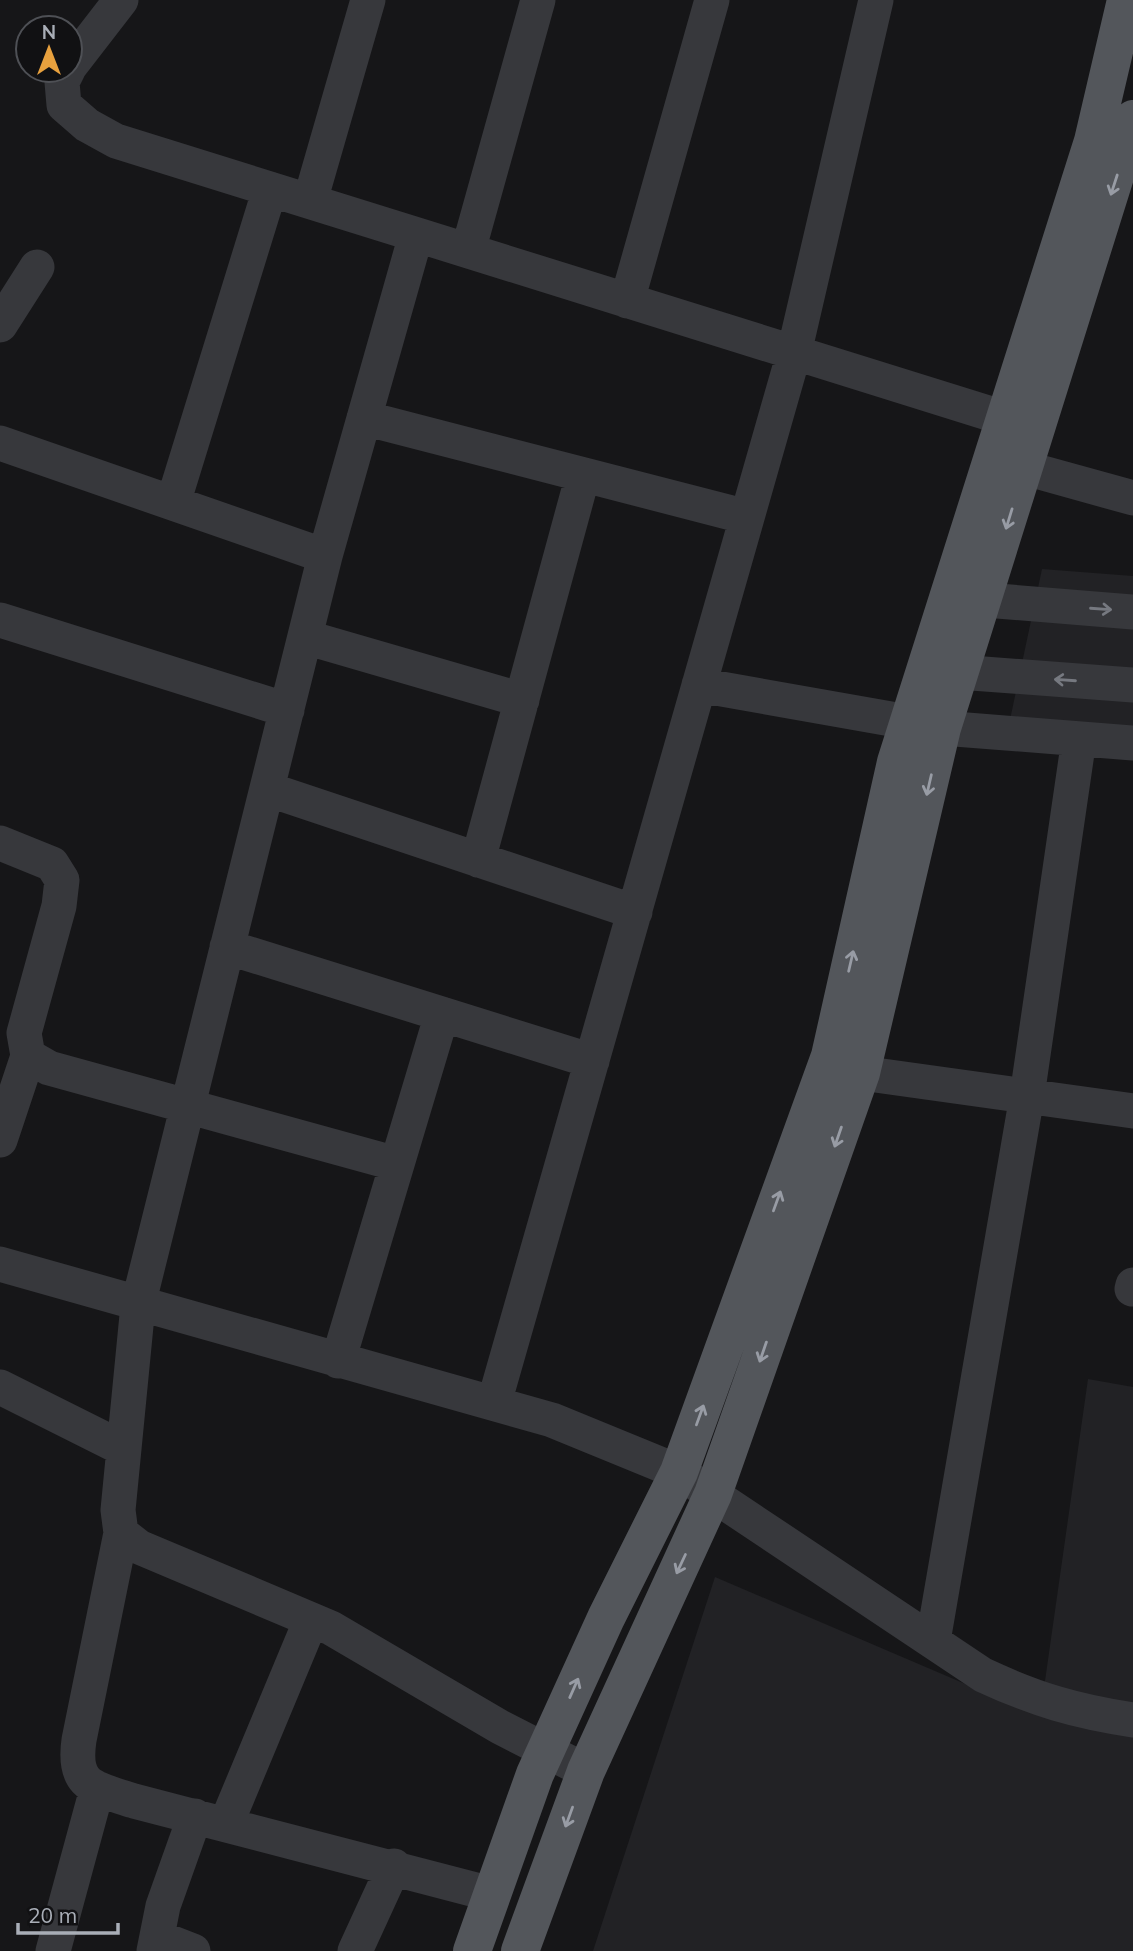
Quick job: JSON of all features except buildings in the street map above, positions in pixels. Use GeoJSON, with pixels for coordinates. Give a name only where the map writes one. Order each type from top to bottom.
{"type":"FeatureCollection","features":[{"type":"Feature","properties":{"kind":"main road"},"geometry":{"type":"LineString","coordinates":[[520,1951],[586,1772],[713,1494],[861,1073],[857,1019],[896,762],[962,673],[1025,468],[1021,421],[1093,141],[1126,0]]}},
{"type":"Feature","properties":{"kind":"main road"},"geometry":{"type":"LineString","coordinates":[[925,725],[924,669],[948,594],[1021,421],[1133,119]]}},
{"type":"Feature","properties":{"kind":"main road"},"geometry":{"type":"LineString","coordinates":[[472,1951],[546,1750],[606,1618],[679,1472],[830,1056],[857,1019]]}},
{"type":"Feature","properties":{"kind":"street"},"geometry":{"type":"LineString","coordinates":[[84,48],[121,0]]}},
{"type":"Feature","properties":{"kind":"street"},"geometry":{"type":"LineString","coordinates":[[310,201],[368,0]]}},
{"type":"Feature","properties":{"kind":"street"},"geometry":{"type":"LineString","coordinates":[[468,251],[538,0]]}},
{"type":"Feature","properties":{"kind":"street"},"geometry":{"type":"LineString","coordinates":[[627,300],[712,0]]}},
{"type":"Feature","properties":{"kind":"street"},"geometry":{"type":"LineString","coordinates":[[494,1403],[794,353],[876,0]]}},
{"type":"Feature","properties":{"kind":"street"},"geometry":{"type":"LineString","coordinates":[[62,84],[64,105],[87,125],[116,141],[794,353],[1021,421]]}},
{"type":"Feature","properties":{"kind":"street"},"geometry":{"type":"LineString","coordinates":[[173,503],[270,189]]}},
{"type":"Feature","properties":{"kind":"street"},"geometry":{"type":"LineString","coordinates":[[416,234],[325,556],[138,1305],[118,1510],[121,1533],[76,1756],[79,1773],[85,1783],[97,1789],[491,1894]]}},
{"type":"Feature","properties":{"kind":"street"},"geometry":{"type":"LineString","coordinates":[[0,325],[37,267]]}},
{"type":"Feature","properties":{"kind":"street"},"geometry":{"type":"LineString","coordinates":[[364,418],[747,517]]}},
{"type":"Feature","properties":{"kind":"street"},"geometry":{"type":"LineString","coordinates":[[0,443],[325,556]]}},
{"type":"Feature","properties":{"kind":"street"},"geometry":{"type":"LineString","coordinates":[[1025,468],[1133,498]]}},
{"type":"Feature","properties":{"kind":"street"},"geometry":{"type":"LineString","coordinates":[[478,860],[583,475]]}},
{"type":"Feature","properties":{"kind":"street"},"geometry":{"type":"LineString","coordinates":[[948,594],[985,600],[1133,612]]}},
{"type":"Feature","properties":{"kind":"street"},"geometry":{"type":"LineString","coordinates":[[0,620],[287,710]]}},
{"type":"Feature","properties":{"kind":"street"},"geometry":{"type":"LineString","coordinates":[[305,637],[522,700]]}},
{"type":"Feature","properties":{"kind":"street"},"geometry":{"type":"LineString","coordinates":[[924,669],[1133,685]]}},
{"type":"Feature","properties":{"kind":"street"},"geometry":{"type":"LineString","coordinates":[[699,685],[925,725],[1133,743]]}},
{"type":"Feature","properties":{"kind":"street"},"geometry":{"type":"LineString","coordinates":[[933,1641],[1027,1096],[1079,738]]}},
{"type":"Feature","properties":{"kind":"street"},"geometry":{"type":"LineString","coordinates":[[267,789],[635,912]]}},
{"type":"Feature","properties":{"kind":"street"},"geometry":{"type":"LineString","coordinates":[[0,843],[52,864],[62,880],[59,906],[24,1033],[28,1056],[0,1140]]}},
{"type":"Feature","properties":{"kind":"street"},"geometry":{"type":"LineString","coordinates":[[227,947],[592,1061]]}},
{"type":"Feature","properties":{"kind":"street"},"geometry":{"type":"LineString","coordinates":[[338,1361],[442,1014]]}},
{"type":"Feature","properties":{"kind":"street"},"geometry":{"type":"LineString","coordinates":[[28,1056],[49,1068],[397,1164]]}},
{"type":"Feature","properties":{"kind":"street"},"geometry":{"type":"LineString","coordinates":[[861,1073],[1133,1111]]}},
{"type":"Feature","properties":{"kind":"street"},"geometry":{"type":"LineString","coordinates":[[0,1264],[552,1420],[679,1472],[984,1675],[1031,1697],[1073,1710],[1133,1720]]}},
{"type":"Feature","properties":{"kind":"street"},"geometry":{"type":"LineString","coordinates":[[0,1387],[124,1449]]}},
{"type":"Feature","properties":{"kind":"street"},"geometry":{"type":"LineString","coordinates":[[121,1533],[139,1547],[331,1628],[586,1772]]}},
{"type":"Feature","properties":{"kind":"street"},"geometry":{"type":"LineString","coordinates":[[193,1951],[155,1944],[163,1906],[210,1820],[311,1620]]}},
{"type":"Feature","properties":{"kind":"street"},"geometry":{"type":"LineString","coordinates":[[53,1951],[97,1789]]}},
{"type":"Feature","properties":{"kind":"street"},"geometry":{"type":"LineString","coordinates":[[355,1951],[394,1866]]}},
{"type":"Feature","properties":{"kind":"shaded area"},"geometry":{"type":"Polygon","coordinates":[[[1042,569],[1133,576],[1133,738],[1008,729],[1042,569]]]}},
{"type":"Feature","properties":{"kind":"shaded area"},"geometry":{"type":"Polygon","coordinates":[[[1088,1379],[1133,1387],[1133,1951],[593,1951],[715,1577],[1040,1716],[1088,1379]]]}}]}
